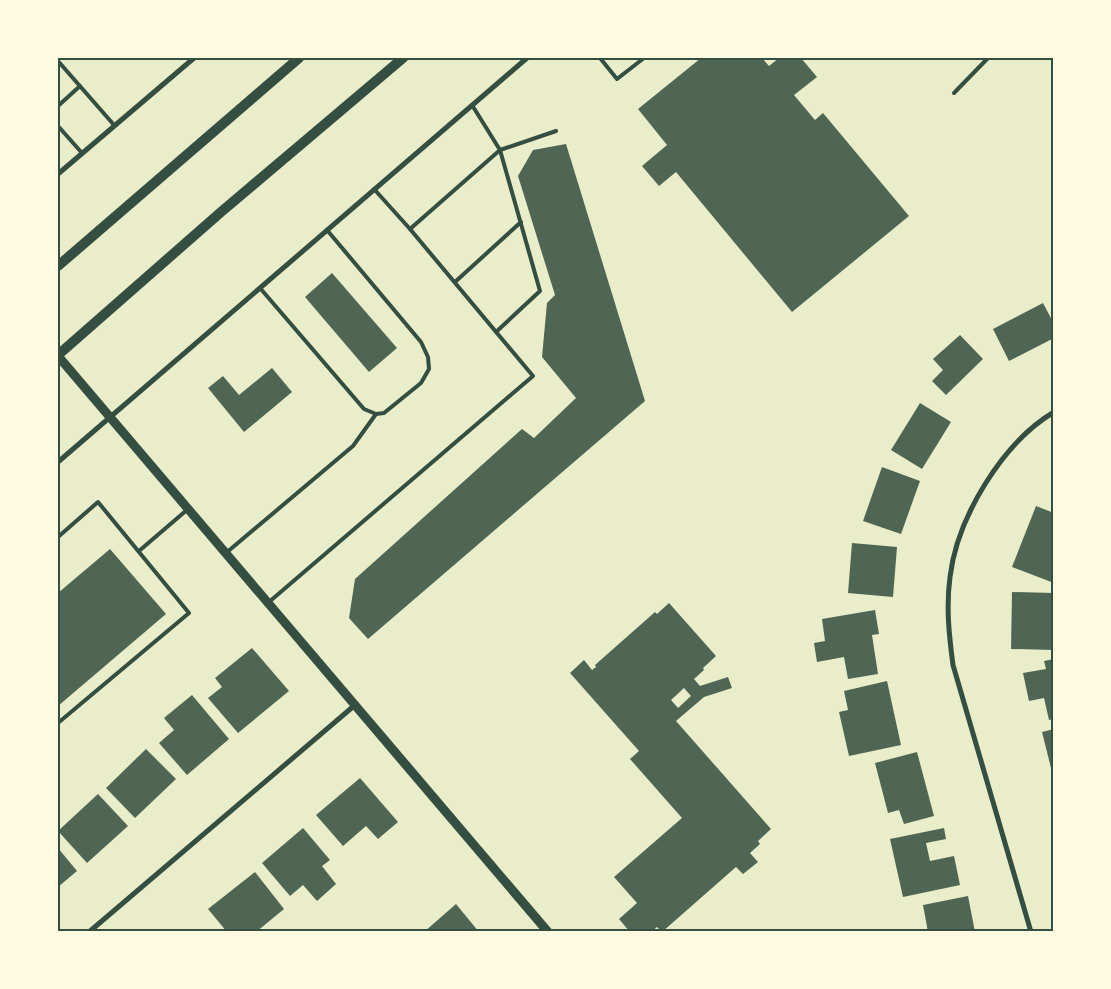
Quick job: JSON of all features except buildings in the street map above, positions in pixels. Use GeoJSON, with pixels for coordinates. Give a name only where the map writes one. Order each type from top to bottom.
{"type":"FeatureCollection","features":[{"type":"Feature","properties":{"kind":"main road"},"geometry":{"type":"LineString","coordinates":[[58,266],[299,58]]}},
{"type":"Feature","properties":{"kind":"main road"},"geometry":{"type":"LineString","coordinates":[[58,355],[221,212],[403,58]]}},
{"type":"Feature","properties":{"kind":"street"},"geometry":{"type":"LineString","coordinates":[[58,174],[194,58]]}},
{"type":"Feature","properties":{"kind":"street"},"geometry":{"type":"LineString","coordinates":[[58,462],[527,58]]}},
{"type":"Feature","properties":{"kind":"street"},"geometry":{"type":"LineString","coordinates":[[58,355],[109,418],[548,932]]}},
{"type":"Feature","properties":{"kind":"street"},"geometry":{"type":"LineString","coordinates":[[1031,932],[953,665],[947,620],[950,575],[961,532],[973,504],[997,466],[1028,432],[1054,412]]}},
{"type":"Feature","properties":{"kind":"street"},"geometry":{"type":"LineString","coordinates":[[89,932],[355,705]]}},
{"type":"Feature","properties":{"kind":"lane"},"geometry":{"type":"LineString","coordinates":[[600,58],[617,79],[644,58]]}},
{"type":"Feature","properties":{"kind":"lane"},"geometry":{"type":"LineString","coordinates":[[954,93],[988,58]]}},
{"type":"Feature","properties":{"kind":"lane"},"geometry":{"type":"LineString","coordinates":[[58,61],[114,125]]}},
{"type":"Feature","properties":{"kind":"lane"},"geometry":{"type":"LineString","coordinates":[[58,106],[80,86]]}},
{"type":"Feature","properties":{"kind":"lane"},"geometry":{"type":"LineString","coordinates":[[472,105],[500,150],[540,290],[496,332]]}},
{"type":"Feature","properties":{"kind":"lane"},"geometry":{"type":"LineString","coordinates":[[58,126],[82,153]]}},
{"type":"Feature","properties":{"kind":"lane"},"geometry":{"type":"LineString","coordinates":[[410,228],[500,150],[556,131]]}},
{"type":"Feature","properties":{"kind":"lane"},"geometry":{"type":"LineString","coordinates":[[268,602],[533,376],[410,228],[374,189]]}},
{"type":"Feature","properties":{"kind":"lane"},"geometry":{"type":"LineString","coordinates":[[454,282],[520,222]]}},
{"type":"Feature","properties":{"kind":"lane"},"geometry":{"type":"LineString","coordinates":[[260,288],[364,409],[376,414],[384,413],[421,383],[429,369],[428,357],[421,342],[326,230]]}},
{"type":"Feature","properties":{"kind":"lane"},"geometry":{"type":"LineString","coordinates":[[226,554],[353,446],[376,414]]}},
{"type":"Feature","properties":{"kind":"lane"},"geometry":{"type":"LineString","coordinates":[[58,537],[98,502],[189,613],[58,723]]}},
{"type":"Feature","properties":{"kind":"lane"},"geometry":{"type":"LineString","coordinates":[[139,551],[188,509]]}}]}
